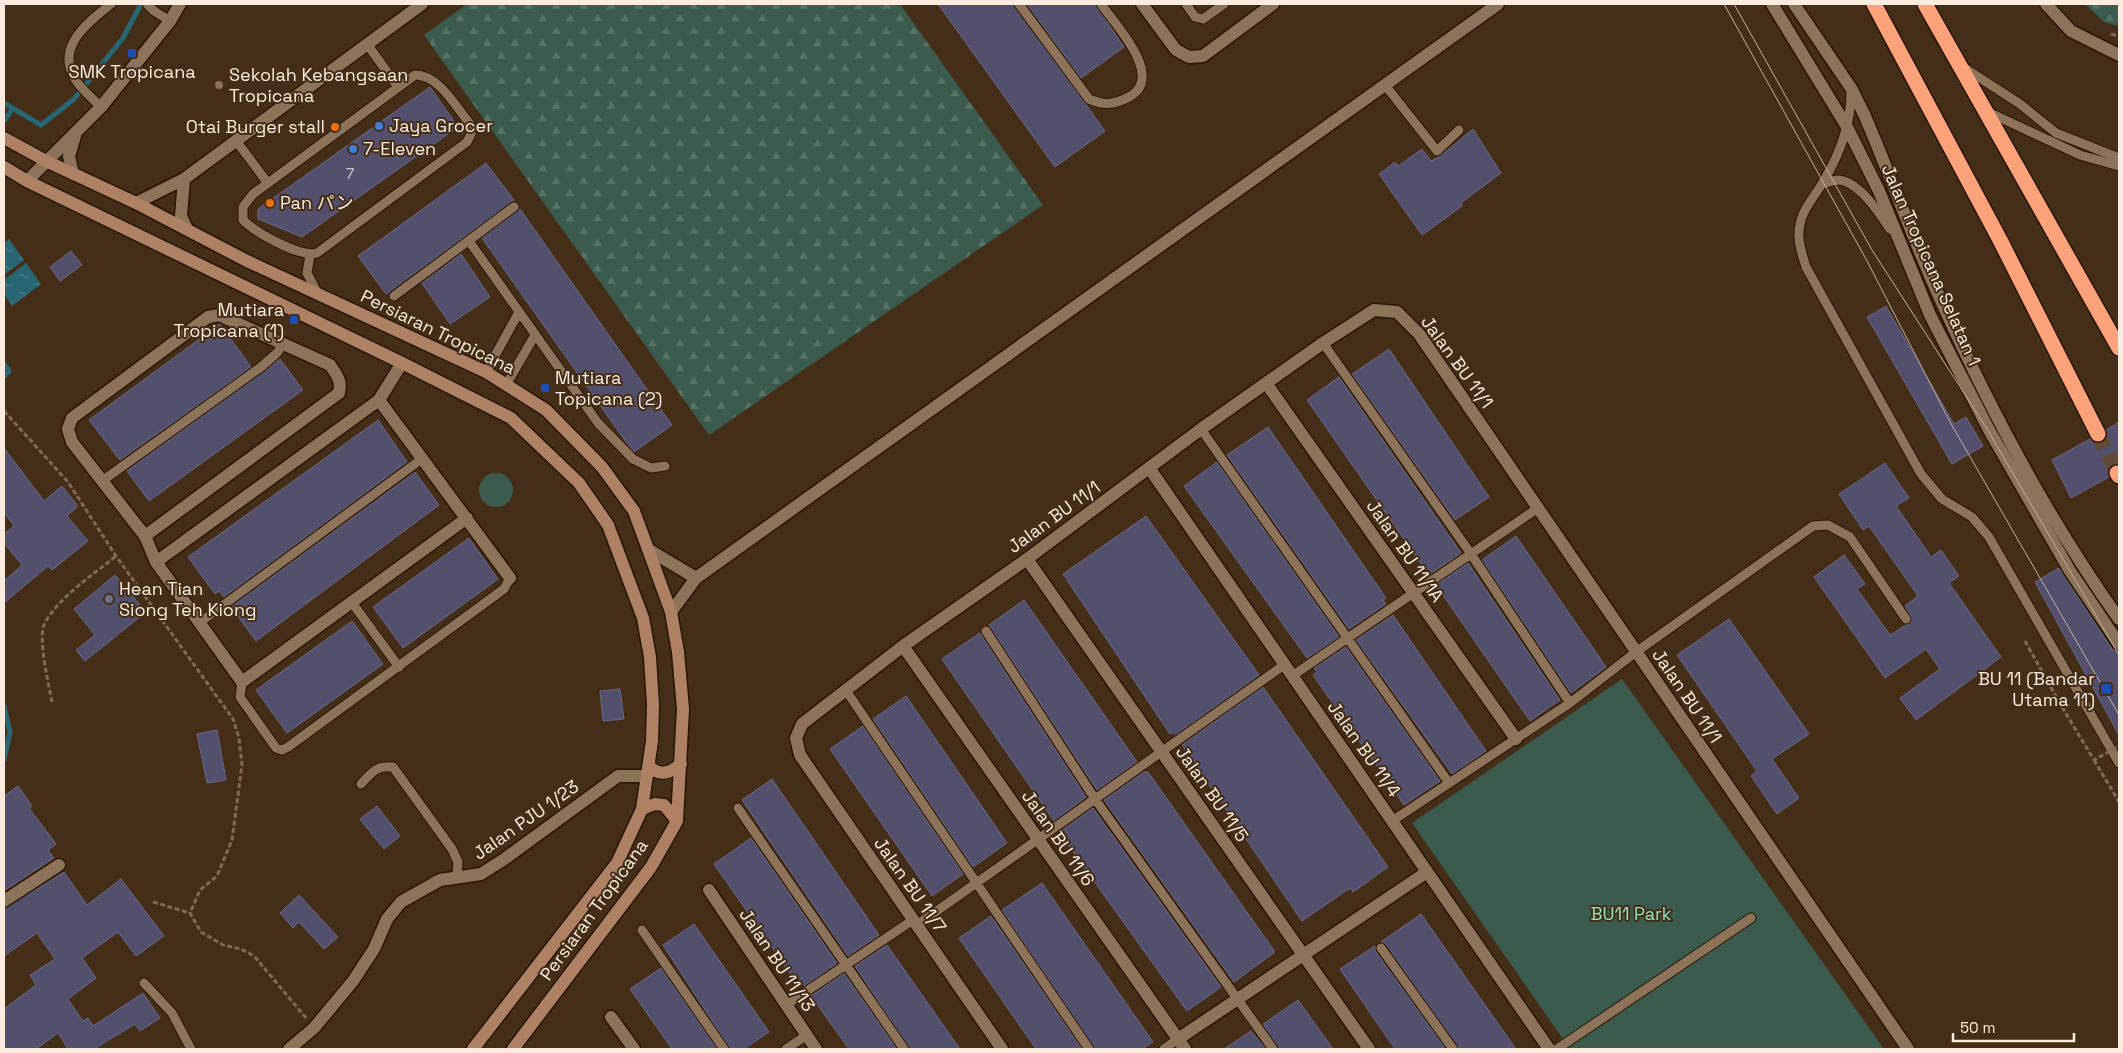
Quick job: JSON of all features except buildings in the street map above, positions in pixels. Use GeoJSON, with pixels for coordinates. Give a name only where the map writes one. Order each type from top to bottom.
{"type":"FeatureCollection","features":[{"type":"Feature","properties":{"kind":"highway"},"geometry":{"type":"LineString","coordinates":[[1874,4],[2000,240],[2098,434]]}},
{"type":"Feature","properties":{"kind":"highway"},"geometry":{"type":"LineString","coordinates":[[1925,4],[1988,112],[2119,348]]}},
{"type":"Feature","properties":{"kind":"main road","name":"Persiaran Tropicana"},"geometry":{"type":"LineString","coordinates":[[4,138],[46,161],[136,203],[247,261],[486,372],[546,410],[602,467],[634,511],[671,612],[678,652],[683,709],[677,820],[651,866],[513,1049]]}},
{"type":"Feature","properties":{"kind":"main road","name":"Persiaran Tropicana"},"geometry":{"type":"LineString","coordinates":[[4,167],[27,181],[511,418],[579,483],[608,525],[644,618],[650,657],[654,705],[648,771],[642,809],[617,864],[473,1049]]}},
{"type":"Feature","properties":{"kind":"main road"},"geometry":{"type":"LineString","coordinates":[[648,771],[663,774],[672,771],[681,764]]}},
{"type":"Feature","properties":{"kind":"main road"},"geometry":{"type":"LineString","coordinates":[[642,809],[655,804],[664,806],[677,820]]}},
{"type":"Feature","properties":{"kind":"street"},"geometry":{"type":"LineString","coordinates":[[27,181],[101,107],[170,21],[180,4]]}},
{"type":"Feature","properties":{"kind":"street"},"geometry":{"type":"LineString","coordinates":[[136,203],[184,179],[422,4]]}},
{"type":"Feature","properties":{"kind":"street"},"geometry":{"type":"LineString","coordinates":[[1142,4],[1176,50],[1189,57],[1202,56],[1273,4]]}},
{"type":"Feature","properties":{"kind":"street"},"geometry":{"type":"LineString","coordinates":[[671,612],[696,578],[1498,4]]}},
{"type":"Feature","properties":{"kind":"street","name":"Jalan Tropicana Selatan 1"},"geometry":{"type":"LineString","coordinates":[[1772,4],[1847,127],[1879,191],[1930,315],[1989,430],[2070,571],[2119,644]]}},
{"type":"Feature","properties":{"kind":"street","name":"Jalan Tropicana Selatan 1"},"geometry":{"type":"LineString","coordinates":[[1794,4],[1851,88],[1887,168],[1938,295],[1978,379],[2011,442],[2093,582],[2119,619]]}},
{"type":"Feature","properties":{"kind":"street"},"geometry":{"type":"LineString","coordinates":[[2046,4],[2071,31],[2119,54]]}},
{"type":"Feature","properties":{"kind":"street"},"geometry":{"type":"LineString","coordinates":[[73,174],[69,156],[74,136]]}},
{"type":"Feature","properties":{"kind":"street"},"geometry":{"type":"LineString","coordinates":[[184,179],[181,216],[186,229]]}},
{"type":"Feature","properties":{"kind":"street","name":"Jalan BU 11/1"},"geometry":{"type":"LineString","coordinates":[[796,738],[802,724],[845,689],[1027,559],[1266,383],[1374,310],[1397,312],[1418,334],[1908,1049]]}},
{"type":"Feature","properties":{"kind":"street"},"geometry":{"type":"LineString","coordinates":[[145,536],[339,393],[341,384],[330,365],[219,315],[208,317],[72,418],[68,429],[72,442],[145,536],[156,562],[242,682],[353,604],[467,518]]}},
{"type":"Feature","properties":{"kind":"street"},"geometry":{"type":"LineString","coordinates":[[156,562],[379,400],[402,363]]}},
{"type":"Feature","properties":{"kind":"street","name":"Jalan BU 11/1A"},"geometry":{"type":"LineString","coordinates":[[1266,383],[1516,739]]}},
{"type":"Feature","properties":{"kind":"street"},"geometry":{"type":"LineString","coordinates":[[379,400],[510,578]]}},
{"type":"Feature","properties":{"kind":"street","name":"Jalan BU 11/4"},"geometry":{"type":"LineString","coordinates":[[1150,469],[1549,1049]]}},
{"type":"Feature","properties":{"kind":"street"},"geometry":{"type":"LineString","coordinates":[[649,550],[696,578]]}},
{"type":"Feature","properties":{"kind":"street","name":"Jalan BU 11/5"},"geometry":{"type":"LineString","coordinates":[[1027,559],[1369,1049]]}},
{"type":"Feature","properties":{"kind":"street","name":"Jalan BU 11/6"},"geometry":{"type":"LineString","coordinates":[[903,646],[1182,1044]]}},
{"type":"Feature","properties":{"kind":"street","name":"Jalan BU 11/7"},"geometry":{"type":"LineString","coordinates":[[796,738],[800,755],[1002,1049]]}},
{"type":"Feature","properties":{"kind":"street","name":"Jalan PJU 1/23"},"geometry":{"type":"LineString","coordinates":[[289,1049],[314,1028],[353,981],[374,949],[387,919],[402,902],[440,880],[481,874],[618,776],[648,771]]}},
{"type":"Feature","properties":{"kind":"street"},"geometry":{"type":"LineString","coordinates":[[4,901],[59,865]]}},
{"type":"Feature","properties":{"kind":"street"},"geometry":{"type":"LineString","coordinates":[[1182,1044],[1238,999],[1427,872]]}},
{"type":"Feature","properties":{"kind":"street","name":"Jalan BU 11/13"},"geometry":{"type":"LineString","coordinates":[[709,890],[816,1049]]}},
{"type":"Feature","properties":{"kind":"street"},"geometry":{"type":"LineString","coordinates":[[611,1017],[634,1049]]}},
{"type":"Feature","properties":{"kind":"lane"},"geometry":{"type":"LineString","coordinates":[[101,107],[78,82],[68,61],[70,45],[84,26],[111,4]]}},
{"type":"Feature","properties":{"kind":"lane"},"geometry":{"type":"LineString","coordinates":[[148,4],[170,21]]}},
{"type":"Feature","properties":{"kind":"lane"},"geometry":{"type":"LineString","coordinates":[[1019,4],[1089,99],[1102,105],[1115,104],[1129,97],[1140,87],[1144,72],[1138,56],[1100,4]]}},
{"type":"Feature","properties":{"kind":"lane"},"geometry":{"type":"LineString","coordinates":[[1186,4],[1195,17],[1203,19],[1224,4]]}},
{"type":"Feature","properties":{"kind":"lane"},"geometry":{"type":"LineString","coordinates":[[366,44],[398,87]]}},
{"type":"Feature","properties":{"kind":"lane"},"geometry":{"type":"LineString","coordinates":[[1961,65],[2020,104],[2056,133],[2119,158]]}},
{"type":"Feature","properties":{"kind":"lane"},"geometry":{"type":"LineString","coordinates":[[415,74],[434,79],[471,125],[471,134],[467,142],[317,253],[310,255],[251,228],[243,220],[243,207],[253,194],[398,87],[415,74]]}},
{"type":"Feature","properties":{"kind":"lane"},"geometry":{"type":"LineString","coordinates":[[1385,85],[1437,151],[1459,130]]}},
{"type":"Feature","properties":{"kind":"lane"},"geometry":{"type":"LineString","coordinates":[[1851,88],[1851,109],[1839,153],[1822,184],[1804,208],[1798,236],[1806,267],[1921,474],[1942,499],[1972,517],[1989,537],[2119,762]]}},
{"type":"Feature","properties":{"kind":"lane"},"geometry":{"type":"LineString","coordinates":[[1988,112],[2080,155],[2119,166]]}},
{"type":"Feature","properties":{"kind":"lane"},"geometry":{"type":"LineString","coordinates":[[236,142],[267,182]]}},
{"type":"Feature","properties":{"kind":"lane"},"geometry":{"type":"LineString","coordinates":[[1822,184],[1838,180],[1850,184],[1872,202],[1900,242]]}},
{"type":"Feature","properties":{"kind":"lane"},"geometry":{"type":"LineString","coordinates":[[394,296],[514,207]]}},
{"type":"Feature","properties":{"kind":"lane"},"geometry":{"type":"LineString","coordinates":[[469,242],[598,423],[633,459],[651,468],[665,466]]}},
{"type":"Feature","properties":{"kind":"lane"},"geometry":{"type":"LineString","coordinates":[[310,255],[307,272],[318,294]]}},
{"type":"Feature","properties":{"kind":"lane"},"geometry":{"type":"LineString","coordinates":[[486,372],[519,312]]}},
{"type":"Feature","properties":{"kind":"lane"},"geometry":{"type":"LineString","coordinates":[[506,385],[535,335]]}},
{"type":"Feature","properties":{"kind":"lane"},"geometry":{"type":"LineString","coordinates":[[1323,343],[1470,554],[1570,702]]}},
{"type":"Feature","properties":{"kind":"lane"},"geometry":{"type":"LineString","coordinates":[[102,481],[262,367],[277,353],[283,344]]}},
{"type":"Feature","properties":{"kind":"lane"},"geometry":{"type":"LineString","coordinates":[[1201,430],[1450,783]]}},
{"type":"Feature","properties":{"kind":"lane"},"geometry":{"type":"LineString","coordinates":[[199,623],[423,458]]}},
{"type":"Feature","properties":{"kind":"lane"},"geometry":{"type":"LineString","coordinates":[[1292,676],[1538,508]]}},
{"type":"Feature","properties":{"kind":"lane"},"geometry":{"type":"LineString","coordinates":[[1392,821],[1570,702],[1636,652],[1813,526],[1828,525],[1850,538],[1906,619]]}},
{"type":"Feature","properties":{"kind":"lane"},"geometry":{"type":"LineString","coordinates":[[242,682],[240,697],[276,748],[282,750],[504,589],[510,578]]}},
{"type":"Feature","properties":{"kind":"lane"},"geometry":{"type":"LineString","coordinates":[[353,604],[399,667]]}},
{"type":"Feature","properties":{"kind":"lane"},"geometry":{"type":"LineString","coordinates":[[986,631],[1095,799],[1273,1049]]}},
{"type":"Feature","properties":{"kind":"lane"},"geometry":{"type":"LineString","coordinates":[[786,1005],[977,883],[1284,665]]}},
{"type":"Feature","properties":{"kind":"lane"},"geometry":{"type":"LineString","coordinates":[[845,689],[1089,1049]]}},
{"type":"Feature","properties":{"kind":"lane"},"geometry":{"type":"LineString","coordinates":[[361,784],[376,768],[383,766],[393,767],[452,849],[458,862],[457,876]]}},
{"type":"Feature","properties":{"kind":"lane"},"geometry":{"type":"LineString","coordinates":[[738,808],[845,966],[904,1049]]}},
{"type":"Feature","properties":{"kind":"lane"},"geometry":{"type":"LineString","coordinates":[[1557,1049],[1751,918]]}},
{"type":"Feature","properties":{"kind":"lane"},"geometry":{"type":"LineString","coordinates":[[642,930],[724,1049]]}},
{"type":"Feature","properties":{"kind":"lane"},"geometry":{"type":"LineString","coordinates":[[1381,948],[1453,1049]]}},
{"type":"Feature","properties":{"kind":"lane"},"geometry":{"type":"LineString","coordinates":[[144,982],[172,1014],[191,1049]]}},
{"type":"Feature","properties":{"kind":"lane"},"geometry":{"type":"LineString","coordinates":[[786,1049],[807,1035]]}},
{"type":"Feature","properties":{"kind":"lane"},"geometry":{"type":"LineString","coordinates":[[1164,1049],[1182,1044]]}},
{"type":"Feature","properties":{"kind":"path"},"geometry":{"type":"LineString","coordinates":[[4,412],[68,482],[116,556],[233,719],[239,738],[242,765],[232,840],[217,876],[200,890],[190,913]]}},
{"type":"Feature","properties":{"kind":"path"},"geometry":{"type":"LineString","coordinates":[[52,702],[44,661],[43,627],[58,605],[116,556]]}},
{"type":"Feature","properties":{"kind":"path"},"geometry":{"type":"LineString","coordinates":[[2025,641],[2119,802]]}},
{"type":"Feature","properties":{"kind":"path"},"geometry":{"type":"LineString","coordinates":[[2094,760],[2119,746]]}},
{"type":"Feature","properties":{"kind":"path"},"geometry":{"type":"LineString","coordinates":[[154,902],[190,913],[201,932],[223,945],[241,948],[254,956],[314,1028]]}},
{"type":"Feature","properties":{"kind":"green space"},"geometry":{"type":"Polygon","coordinates":[[[467,4],[900,4],[1043,205],[709,435],[424,35],[467,4]]]}},
{"type":"Feature","properties":{"kind":"green space"},"geometry":{"type":"Polygon","coordinates":[[[2085,4],[2119,4],[2119,26],[2104,22],[2085,4]]]}},
{"type":"Feature","properties":{"kind":"green space"},"geometry":{"type":"Polygon","coordinates":[[[496,473],[508,478],[513,490],[508,502],[496,507],[484,502],[479,490],[484,478],[496,473]]]}},
{"type":"Feature","properties":{"kind":"green space","name":"BU11 Park"},"geometry":{"type":"Polygon","coordinates":[[[1622,679],[1884,1049],[1570,1049],[1412,823],[1622,679]]]}},
{"type":"Feature","properties":{"kind":"water"},"geometry":{"type":"Polygon","coordinates":[[[9,239],[24,260],[4,275],[4,243],[9,239]]]}},
{"type":"Feature","properties":{"kind":"water"},"geometry":{"type":"Polygon","coordinates":[[[26,263],[41,284],[12,306],[4,294],[4,280],[26,263]]]}},
{"type":"Feature","properties":{"kind":"waterway"},"geometry":{"type":"LineString","coordinates":[[4,103],[41,125],[74,99],[123,38],[141,4]]}},
{"type":"Feature","properties":{"kind":"waterway"},"geometry":{"type":"LineString","coordinates":[[4,121],[13,108]]}},
{"type":"Feature","properties":{"kind":"waterway"},"geometry":{"type":"LineString","coordinates":[[4,364],[9,371],[4,377]]}},
{"type":"Feature","properties":{"kind":"waterway"},"geometry":{"type":"LineString","coordinates":[[4,706],[10,732],[4,760]]}},
{"type":"Feature","properties":{"kind":"tunnel"},"geometry":{"type":"LineString","coordinates":[[2098,434],[2117,473]]}},
{"type":"Feature","properties":{"kind":"tram line"},"geometry":{"type":"LineString","coordinates":[[1724,4],[1866,259],[1950,422],[2119,715]]}},
{"type":"Feature","properties":{"kind":"tram line"},"geometry":{"type":"LineString","coordinates":[[1734,4],[1872,250],[1987,429],[2119,655]]}},
{"type":"Feature","properties":{"kind":"place","name":"SMK Tropicana"},"geometry":{"type":"Point","coordinates":[132,53]}},
{"type":"Feature","properties":{"kind":"place","name":"Sekolah Kebangsaan Tropicana"},"geometry":{"type":"Point","coordinates":[219,85]}},
{"type":"Feature","properties":{"kind":"place","name":"Jaya Grocer"},"geometry":{"type":"Point","coordinates":[379,126]}},
{"type":"Feature","properties":{"kind":"place","name":"Otai Burger stall"},"geometry":{"type":"Point","coordinates":[335,127]}},
{"type":"Feature","properties":{"kind":"place","name":"7-Eleven"},"geometry":{"type":"Point","coordinates":[353,149]}},
{"type":"Feature","properties":{"kind":"place","name":"Pan パン"},"geometry":{"type":"Point","coordinates":[270,203]}},
{"type":"Feature","properties":{"kind":"place","name":"Mutiara Tropicana (1)"},"geometry":{"type":"Point","coordinates":[294,320]}},
{"type":"Feature","properties":{"kind":"place","name":"Mutiara Topicana (2)"},"geometry":{"type":"Point","coordinates":[545,388]}},
{"type":"Feature","properties":{"kind":"place","name":"Hean Tian Siong Teh Kiong"},"geometry":{"type":"Point","coordinates":[109,599]}},
{"type":"Feature","properties":{"kind":"place","name":"BU 11 (Bandar Utama 11)"},"geometry":{"type":"Point","coordinates":[2106,689]}}]}
